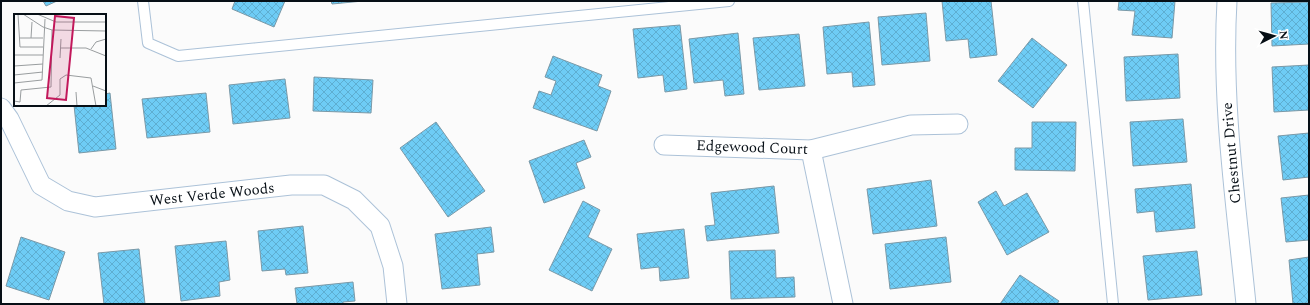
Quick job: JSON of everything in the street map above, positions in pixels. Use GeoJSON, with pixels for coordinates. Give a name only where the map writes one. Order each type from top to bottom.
{"type":"FeatureCollection","features":[{"type":"Feature","properties":{"kind":"street","name":"Chestnut Drive"},"geometry":{"type":"LineString","coordinates":[[1227,1],[1225,31],[1226,106],[1246,304]]}},
{"type":"Feature","properties":{"kind":"street","name":"West Verde Woods"},"geometry":{"type":"LineString","coordinates":[[1,108],[9,119],[41,185],[68,201],[95,207],[291,185],[324,185],[354,200],[380,226],[393,266],[397,304]]}},
{"type":"Feature","properties":{"kind":"street","name":"Edgewood Court"},"geometry":{"type":"LineString","coordinates":[[664,145],[811,150],[911,125],[958,124]]}},
{"type":"Feature","properties":{"kind":"street"},"geometry":{"type":"LineString","coordinates":[[811,150],[843,304]]}},
{"type":"Feature","properties":{"kind":"lane"},"geometry":{"type":"LineString","coordinates":[[142,1],[148,43],[178,56],[729,1]]}},
{"type":"Feature","properties":{"kind":"lane"},"geometry":{"type":"LineString","coordinates":[[1083,1],[1113,304]]}},
{"type":"Feature","properties":{"kind":"building"},"geometry":{"type":"Polygon","coordinates":[[[43,1],[57,1],[46,6],[43,1]]]}},
{"type":"Feature","properties":{"kind":"building"},"geometry":{"type":"Polygon","coordinates":[[[235,1],[285,1],[274,27],[232,9],[235,1]]]}},
{"type":"Feature","properties":{"kind":"building"},"geometry":{"type":"Polygon","coordinates":[[[331,1],[363,1],[332,4],[331,1]]]}},
{"type":"Feature","properties":{"kind":"building"},"geometry":{"type":"Polygon","coordinates":[[[942,1],[991,1],[997,55],[970,58],[968,39],[946,41],[942,1]]]}},
{"type":"Feature","properties":{"kind":"building"},"geometry":{"type":"Polygon","coordinates":[[[1119,1],[1175,1],[1172,38],[1132,35],[1135,11],[1118,10],[1119,1]]]}},
{"type":"Feature","properties":{"kind":"building"},"geometry":{"type":"Polygon","coordinates":[[[1309,2],[1309,44],[1272,46],[1271,3],[1309,2]]]}},
{"type":"Feature","properties":{"kind":"building"},"geometry":{"type":"Polygon","coordinates":[[[926,13],[930,61],[882,65],[878,17],[926,13]]]}},
{"type":"Feature","properties":{"kind":"building"},"geometry":{"type":"Polygon","coordinates":[[[869,22],[875,85],[853,87],[852,72],[827,74],[823,27],[869,22]]]}},
{"type":"Feature","properties":{"kind":"building"},"geometry":{"type":"Polygon","coordinates":[[[680,25],[687,89],[665,92],[663,75],[638,78],[633,29],[680,25]]]}},
{"type":"Feature","properties":{"kind":"building"},"geometry":{"type":"Polygon","coordinates":[[[738,33],[744,94],[725,96],[723,80],[694,83],[689,39],[738,33]]]}},
{"type":"Feature","properties":{"kind":"building"},"geometry":{"type":"Polygon","coordinates":[[[799,34],[805,86],[759,90],[753,38],[799,34]]]}},
{"type":"Feature","properties":{"kind":"building"},"geometry":{"type":"Polygon","coordinates":[[[1032,38],[1067,65],[1033,108],[998,81],[1032,38]]]}},
{"type":"Feature","properties":{"kind":"building"},"geometry":{"type":"Polygon","coordinates":[[[1178,54],[1180,98],[1126,101],[1124,57],[1178,54]]]}},
{"type":"Feature","properties":{"kind":"building"},"geometry":{"type":"Polygon","coordinates":[[[553,56],[602,75],[598,86],[611,91],[597,131],[533,108],[539,91],[551,95],[556,81],[545,77],[553,56]]]}},
{"type":"Feature","properties":{"kind":"building"},"geometry":{"type":"Polygon","coordinates":[[[1309,65],[1309,110],[1274,112],[1272,67],[1309,65]]]}},
{"type":"Feature","properties":{"kind":"building"},"geometry":{"type":"Polygon","coordinates":[[[314,77],[373,80],[371,113],[313,111],[314,77]]]}},
{"type":"Feature","properties":{"kind":"building"},"geometry":{"type":"Polygon","coordinates":[[[285,79],[290,118],[233,124],[229,85],[285,79]]]}},
{"type":"Feature","properties":{"kind":"building"},"geometry":{"type":"Polygon","coordinates":[[[110,93],[116,149],[79,153],[74,106],[106,106],[106,94],[110,93]]]}},
{"type":"Feature","properties":{"kind":"building"},"geometry":{"type":"Polygon","coordinates":[[[206,93],[210,132],[147,138],[142,99],[206,93]]]}},
{"type":"Feature","properties":{"kind":"building"},"geometry":{"type":"Polygon","coordinates":[[[1183,119],[1187,162],[1133,166],[1130,122],[1183,119]]]}},
{"type":"Feature","properties":{"kind":"building"},"geometry":{"type":"Polygon","coordinates":[[[436,122],[485,191],[448,217],[400,148],[436,122]]]}},
{"type":"Feature","properties":{"kind":"building"},"geometry":{"type":"Polygon","coordinates":[[[1032,122],[1076,122],[1075,171],[1015,170],[1015,148],[1032,148],[1032,122]]]}},
{"type":"Feature","properties":{"kind":"building"},"geometry":{"type":"Polygon","coordinates":[[[1309,133],[1309,177],[1283,180],[1278,136],[1309,133]]]}},
{"type":"Feature","properties":{"kind":"building"},"geometry":{"type":"Polygon","coordinates":[[[584,140],[591,157],[576,163],[585,188],[544,203],[529,161],[584,140]]]}},
{"type":"Feature","properties":{"kind":"building"},"geometry":{"type":"Polygon","coordinates":[[[931,180],[937,226],[873,234],[867,189],[931,180]]]}},
{"type":"Feature","properties":{"kind":"building"},"geometry":{"type":"Polygon","coordinates":[[[1191,184],[1195,228],[1156,232],[1154,211],[1137,213],[1135,189],[1191,184]]]}},
{"type":"Feature","properties":{"kind":"building"},"geometry":{"type":"Polygon","coordinates":[[[774,186],[779,233],[707,241],[705,226],[715,225],[711,193],[774,186]]]}},
{"type":"Feature","properties":{"kind":"building"},"geometry":{"type":"Polygon","coordinates":[[[996,191],[1004,206],[1027,193],[1049,232],[1007,255],[978,202],[996,191]]]}},
{"type":"Feature","properties":{"kind":"building"},"geometry":{"type":"Polygon","coordinates":[[[1309,195],[1309,240],[1286,242],[1281,198],[1309,195]]]}},
{"type":"Feature","properties":{"kind":"building"},"geometry":{"type":"Polygon","coordinates":[[[583,201],[600,210],[588,237],[612,249],[592,291],[549,270],[583,201]]]}},
{"type":"Feature","properties":{"kind":"building"},"geometry":{"type":"Polygon","coordinates":[[[303,226],[308,273],[286,275],[285,269],[262,271],[258,231],[303,226]]]}},
{"type":"Feature","properties":{"kind":"building"},"geometry":{"type":"Polygon","coordinates":[[[491,227],[494,252],[477,254],[480,285],[442,289],[435,234],[491,227]]]}},
{"type":"Feature","properties":{"kind":"building"},"geometry":{"type":"Polygon","coordinates":[[[684,229],[689,278],[660,281],[659,267],[641,269],[637,234],[684,229]]]}},
{"type":"Feature","properties":{"kind":"building"},"geometry":{"type":"Polygon","coordinates":[[[21,237],[65,252],[49,300],[6,286],[21,237]]]}},
{"type":"Feature","properties":{"kind":"building"},"geometry":{"type":"Polygon","coordinates":[[[946,237],[951,282],[890,289],[885,244],[946,237]]]}},
{"type":"Feature","properties":{"kind":"building"},"geometry":{"type":"Polygon","coordinates":[[[226,241],[230,280],[219,282],[220,296],[181,301],[175,246],[226,241]]]}},
{"type":"Feature","properties":{"kind":"building"},"geometry":{"type":"Polygon","coordinates":[[[139,249],[145,304],[104,304],[98,253],[139,249]]]}},
{"type":"Feature","properties":{"kind":"building"},"geometry":{"type":"Polygon","coordinates":[[[775,250],[776,278],[794,277],[795,297],[731,299],[729,251],[775,250]]]}},
{"type":"Feature","properties":{"kind":"building"},"geometry":{"type":"Polygon","coordinates":[[[1197,251],[1202,295],[1148,300],[1143,256],[1197,251]]]}},
{"type":"Feature","properties":{"kind":"building"},"geometry":{"type":"Polygon","coordinates":[[[1309,257],[1309,303],[1293,304],[1289,260],[1309,257]]]}},
{"type":"Feature","properties":{"kind":"building"},"geometry":{"type":"Polygon","coordinates":[[[1020,275],[1059,301],[1057,304],[1000,304],[1020,275]]]}},
{"type":"Feature","properties":{"kind":"building"},"geometry":{"type":"Polygon","coordinates":[[[353,282],[355,301],[343,302],[343,304],[297,304],[295,288],[353,282]]]}}]}
